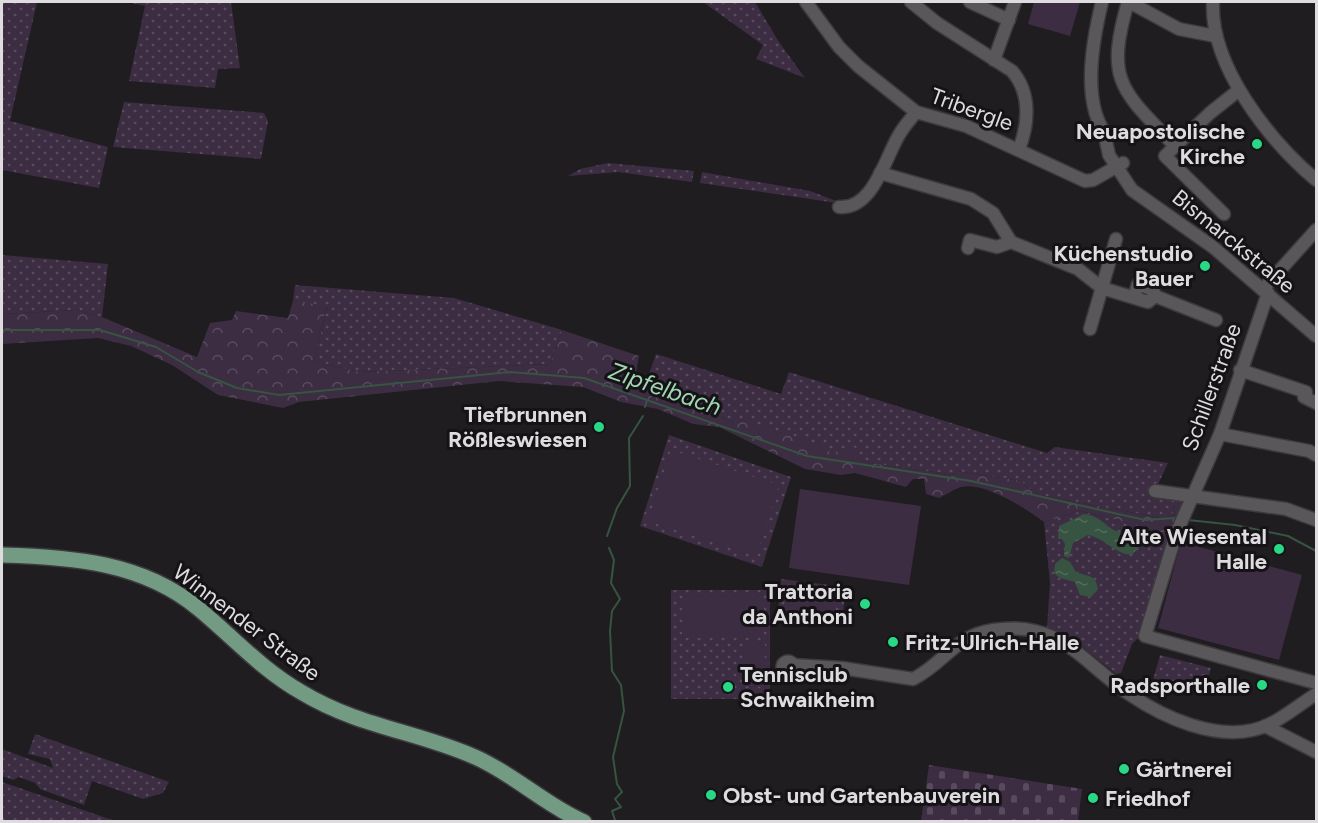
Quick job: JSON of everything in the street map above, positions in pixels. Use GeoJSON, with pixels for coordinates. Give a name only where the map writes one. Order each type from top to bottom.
{"type":"FeatureCollection","features":[{"type":"Feature","properties":{"kind":"main road","name":"Winnender Straße"},"geometry":{"type":"LineString","coordinates":[[2,555],[72,559],[103,564],[158,582],[200,610],[259,664],[300,692],[358,720],[443,745],[478,758],[584,822]]}},
{"type":"Feature","properties":{"kind":"street","name":"Tribergle"},"geometry":{"type":"LineString","coordinates":[[806,2],[839,47],[858,66],[916,112],[966,126],[1085,181],[1093,180],[1119,165]]}},
{"type":"Feature","properties":{"kind":"street"},"geometry":{"type":"LineString","coordinates":[[910,2],[937,23],[1012,71],[1026,92],[1026,131],[1019,149]]}},
{"type":"Feature","properties":{"kind":"street"},"geometry":{"type":"LineString","coordinates":[[970,2],[1009,20]]}},
{"type":"Feature","properties":{"kind":"street"},"geometry":{"type":"LineString","coordinates":[[994,60],[1015,2]]}},
{"type":"Feature","properties":{"kind":"street","name":"Bismarckstraße"},"geometry":{"type":"LineString","coordinates":[[1102,2],[1093,38],[1092,89],[1104,132],[1119,165],[1152,202],[1213,247],[1317,336]]}},
{"type":"Feature","properties":{"kind":"street"},"geometry":{"type":"LineString","coordinates":[[1175,146],[1132,101],[1119,79],[1117,47],[1129,2],[1179,29],[1215,36]]}},
{"type":"Feature","properties":{"kind":"street"},"geometry":{"type":"LineString","coordinates":[[1213,2],[1215,36],[1239,90],[1283,146],[1317,180]]}},
{"type":"Feature","properties":{"kind":"street"},"geometry":{"type":"LineString","coordinates":[[1224,214],[1165,156],[1210,112],[1239,90]]}},
{"type":"Feature","properties":{"kind":"street"},"geometry":{"type":"LineString","coordinates":[[838,207],[846,208],[864,198],[880,173],[899,134],[916,112]]}},
{"type":"Feature","properties":{"kind":"street"},"geometry":{"type":"LineString","coordinates":[[880,173],[971,199],[993,213],[1011,242],[1078,269],[1102,288],[1150,302],[1155,296],[1216,320]]}},
{"type":"Feature","properties":{"kind":"street","name":"Schillerstraße"},"geometry":{"type":"LineString","coordinates":[[1317,230],[1265,291],[1220,434],[1176,534],[1145,636],[1317,683]]}},
{"type":"Feature","properties":{"kind":"street"},"geometry":{"type":"LineString","coordinates":[[1090,329],[1116,239]]}},
{"type":"Feature","properties":{"kind":"street"},"geometry":{"type":"LineString","coordinates":[[968,248],[970,240],[997,247],[1011,242]]}},
{"type":"Feature","properties":{"kind":"street"},"geometry":{"type":"LineString","coordinates":[[1240,370],[1306,392],[1304,397],[1317,403]]}},
{"type":"Feature","properties":{"kind":"street"},"geometry":{"type":"LineString","coordinates":[[1220,434],[1309,451],[1317,455]]}},
{"type":"Feature","properties":{"kind":"street"},"geometry":{"type":"LineString","coordinates":[[1155,491],[1286,508],[1317,520]]}},
{"type":"Feature","properties":{"kind":"street"},"geometry":{"type":"LineString","coordinates":[[793,665],[842,668],[913,679],[969,635],[1019,628],[1059,639],[1131,696],[1184,722],[1205,729],[1235,731],[1252,730],[1265,726],[1317,694]]}},
{"type":"Feature","properties":{"kind":"street"},"geometry":{"type":"LineString","coordinates":[[1282,716],[1293,741]]}},
{"type":"Feature","properties":{"kind":"street"},"geometry":{"type":"LineString","coordinates":[[1265,726],[1317,752]]}},
{"type":"Feature","properties":{"kind":"green space"},"geometry":{"type":"Polygon","coordinates":[[[2,2],[37,2],[10,121],[108,147],[99,188],[2,170],[2,2]]]}},
{"type":"Feature","properties":{"kind":"green space"},"geometry":{"type":"Polygon","coordinates":[[[127,2],[231,2],[240,68],[218,69],[215,88],[129,81],[145,6],[127,2]]]}},
{"type":"Feature","properties":{"kind":"green space"},"geometry":{"type":"Polygon","coordinates":[[[703,2],[755,2],[779,42],[805,78],[756,59],[763,45],[703,2]]]}},
{"type":"Feature","properties":{"kind":"green space"},"geometry":{"type":"Polygon","coordinates":[[[1034,2],[1080,2],[1070,36],[1028,24],[1034,2]]]}},
{"type":"Feature","properties":{"kind":"green space"},"geometry":{"type":"Polygon","coordinates":[[[124,102],[264,113],[268,121],[261,159],[113,147],[124,102]]]}},
{"type":"Feature","properties":{"kind":"green space"},"geometry":{"type":"Polygon","coordinates":[[[608,163],[694,171],[692,182],[618,172],[568,176],[580,169],[608,163]]]}},
{"type":"Feature","properties":{"kind":"green space"},"geometry":{"type":"Polygon","coordinates":[[[702,172],[810,191],[844,204],[700,183],[702,172]]]}},
{"type":"Feature","properties":{"kind":"green space"},"geometry":{"type":"Polygon","coordinates":[[[2,255],[108,264],[102,317],[76,310],[2,314],[2,255]]]}},
{"type":"Feature","properties":{"kind":"green space"},"geometry":{"type":"Polygon","coordinates":[[[295,285],[454,298],[562,330],[550,364],[359,372],[314,361],[327,307],[293,301],[295,285]]]}},
{"type":"Feature","properties":{"kind":"green space"},"geometry":{"type":"Polygon","coordinates":[[[293,301],[327,306],[314,361],[359,372],[550,364],[562,330],[639,356],[634,385],[737,423],[742,420],[823,446],[832,454],[855,447],[852,457],[871,463],[955,475],[957,471],[1022,481],[1025,486],[1041,495],[1171,520],[1177,497],[1184,501],[1172,540],[1148,528],[1081,511],[1044,522],[1005,497],[982,488],[961,487],[939,498],[926,494],[924,479],[913,479],[906,487],[855,473],[841,475],[805,469],[719,427],[693,424],[658,409],[621,402],[583,387],[499,381],[299,402],[283,408],[218,395],[172,365],[131,346],[98,338],[2,344],[2,314],[76,310],[102,317],[197,357],[210,323],[232,320],[236,311],[288,318],[293,301]]]}},
{"type":"Feature","properties":{"kind":"green space"},"geometry":{"type":"Polygon","coordinates":[[[656,354],[781,394],[789,372],[1047,453],[1055,447],[1168,463],[1154,493],[1177,497],[1171,520],[1041,495],[1025,486],[1022,481],[957,471],[955,475],[871,463],[851,457],[854,448],[832,455],[742,420],[737,423],[634,385],[635,379],[642,381],[648,377],[656,354]]]}},
{"type":"Feature","properties":{"kind":"green space"},"geometry":{"type":"Polygon","coordinates":[[[669,435],[791,477],[762,567],[640,526],[669,435]]]}},
{"type":"Feature","properties":{"kind":"green space"},"geometry":{"type":"Polygon","coordinates":[[[671,450],[779,485],[756,556],[648,521],[671,450]]]}},
{"type":"Feature","properties":{"kind":"green space"},"geometry":{"type":"Polygon","coordinates":[[[800,489],[921,506],[909,585],[789,568],[800,489]]]}},
{"type":"Feature","properties":{"kind":"green space"},"geometry":{"type":"Polygon","coordinates":[[[1081,511],[1148,528],[1172,540],[1144,632],[1132,644],[1121,673],[1116,674],[1074,640],[1047,627],[1050,583],[1044,522],[1081,511]]]}},
{"type":"Feature","properties":{"kind":"green space"},"geometry":{"type":"Polygon","coordinates":[[[1181,542],[1302,575],[1279,660],[1158,628],[1181,542]]]}},
{"type":"Feature","properties":{"kind":"green space"},"geometry":{"type":"Polygon","coordinates":[[[781,579],[846,587],[842,621],[778,613],[781,579]]]}},
{"type":"Feature","properties":{"kind":"green space"},"geometry":{"type":"Polygon","coordinates":[[[787,584],[836,590],[833,615],[784,609],[787,584]]]}},
{"type":"Feature","properties":{"kind":"green space"},"geometry":{"type":"Polygon","coordinates":[[[671,590],[770,590],[770,699],[671,699],[671,590]]]}},
{"type":"Feature","properties":{"kind":"green space"},"geometry":{"type":"Polygon","coordinates":[[[683,595],[764,596],[764,637],[682,638],[683,595]]]}},
{"type":"Feature","properties":{"kind":"green space"},"geometry":{"type":"Polygon","coordinates":[[[743,643],[765,644],[764,687],[742,686],[743,643]]]}},
{"type":"Feature","properties":{"kind":"green space"},"geometry":{"type":"Polygon","coordinates":[[[1160,655],[1211,668],[1204,694],[1153,680],[1160,655]]]}},
{"type":"Feature","properties":{"kind":"green space"},"geometry":{"type":"Polygon","coordinates":[[[35,734],[169,782],[163,793],[143,799],[92,781],[84,805],[40,789],[35,783],[19,777],[13,780],[2,776],[2,749],[53,768],[50,759],[28,754],[35,734]]]}},
{"type":"Feature","properties":{"kind":"green space"},"geometry":{"type":"Polygon","coordinates":[[[929,765],[1082,789],[1078,821],[921,821],[929,765]]]}},
{"type":"Feature","properties":{"kind":"green space"},"geometry":{"type":"Polygon","coordinates":[[[2,782],[115,821],[2,821],[2,782]]]}},
{"type":"Feature","properties":{"kind":"water"},"geometry":{"type":"Polygon","coordinates":[[[1084,514],[1099,519],[1115,531],[1132,533],[1144,530],[1149,534],[1140,538],[1141,544],[1132,555],[1119,552],[1088,535],[1073,543],[1069,558],[1064,556],[1065,544],[1062,539],[1058,539],[1059,526],[1084,514]]]}},
{"type":"Feature","properties":{"kind":"water"},"geometry":{"type":"Polygon","coordinates":[[[1062,558],[1070,562],[1076,572],[1093,578],[1098,589],[1091,597],[1080,595],[1075,582],[1060,578],[1054,573],[1055,564],[1062,558]]]}},
{"type":"Feature","properties":{"kind":"waterway","name":"Zipfelbach"},"geometry":{"type":"LineString","coordinates":[[2,330],[100,330],[156,347],[198,372],[237,388],[279,395],[510,372],[584,378],[807,456],[971,481],[1145,520],[1176,518]]}},
{"type":"Feature","properties":{"kind":"waterway","name":"Zipfelbach"},"geometry":{"type":"LineString","coordinates":[[645,407],[647,400]]}},
{"type":"Feature","properties":{"kind":"waterway"},"geometry":{"type":"LineString","coordinates":[[607,536],[617,508],[630,486],[629,438],[643,416]]}},
{"type":"Feature","properties":{"kind":"waterway","name":"Zipfelbach"},"geometry":{"type":"LineString","coordinates":[[1188,520],[1235,525],[1288,536],[1316,551]]}},
{"type":"Feature","properties":{"kind":"waterway"},"geometry":{"type":"LineString","coordinates":[[609,548],[614,560],[611,583],[620,599],[612,611],[610,631],[612,671],[621,685],[624,711],[613,757],[617,784],[622,792],[615,799],[621,807],[612,811],[615,820]]}},
{"type":"Feature","properties":{"kind":"place","name":"Neuapostolische Kirche"},"geometry":{"type":"Point","coordinates":[1257,144]}},
{"type":"Feature","properties":{"kind":"place","name":"Küchenstudio Bauer"},"geometry":{"type":"Point","coordinates":[1205,266]}},
{"type":"Feature","properties":{"kind":"place","name":"Tiefbrunnen Rößleswiesen"},"geometry":{"type":"Point","coordinates":[599,427]}},
{"type":"Feature","properties":{"kind":"place","name":"Alte Wiesental Halle"},"geometry":{"type":"Point","coordinates":[1279,549]}},
{"type":"Feature","properties":{"kind":"place","name":"Trattoria da Anthoni"},"geometry":{"type":"Point","coordinates":[865,604]}},
{"type":"Feature","properties":{"kind":"place","name":"Fritz-Ulrich-Halle"},"geometry":{"type":"Point","coordinates":[893,642]}},
{"type":"Feature","properties":{"kind":"place","name":"Radsporthalle"},"geometry":{"type":"Point","coordinates":[1262,685]}},
{"type":"Feature","properties":{"kind":"place","name":"Tennisclub Schwaikheim"},"geometry":{"type":"Point","coordinates":[728,687]}},
{"type":"Feature","properties":{"kind":"place","name":"Gärtnerei"},"geometry":{"type":"Point","coordinates":[1124,769]}},
{"type":"Feature","properties":{"kind":"place","name":"Obst- und Gartenbauverein"},"geometry":{"type":"Point","coordinates":[711,795]}},
{"type":"Feature","properties":{"kind":"place","name":"Friedhof"},"geometry":{"type":"Point","coordinates":[1093,798]}}]}
